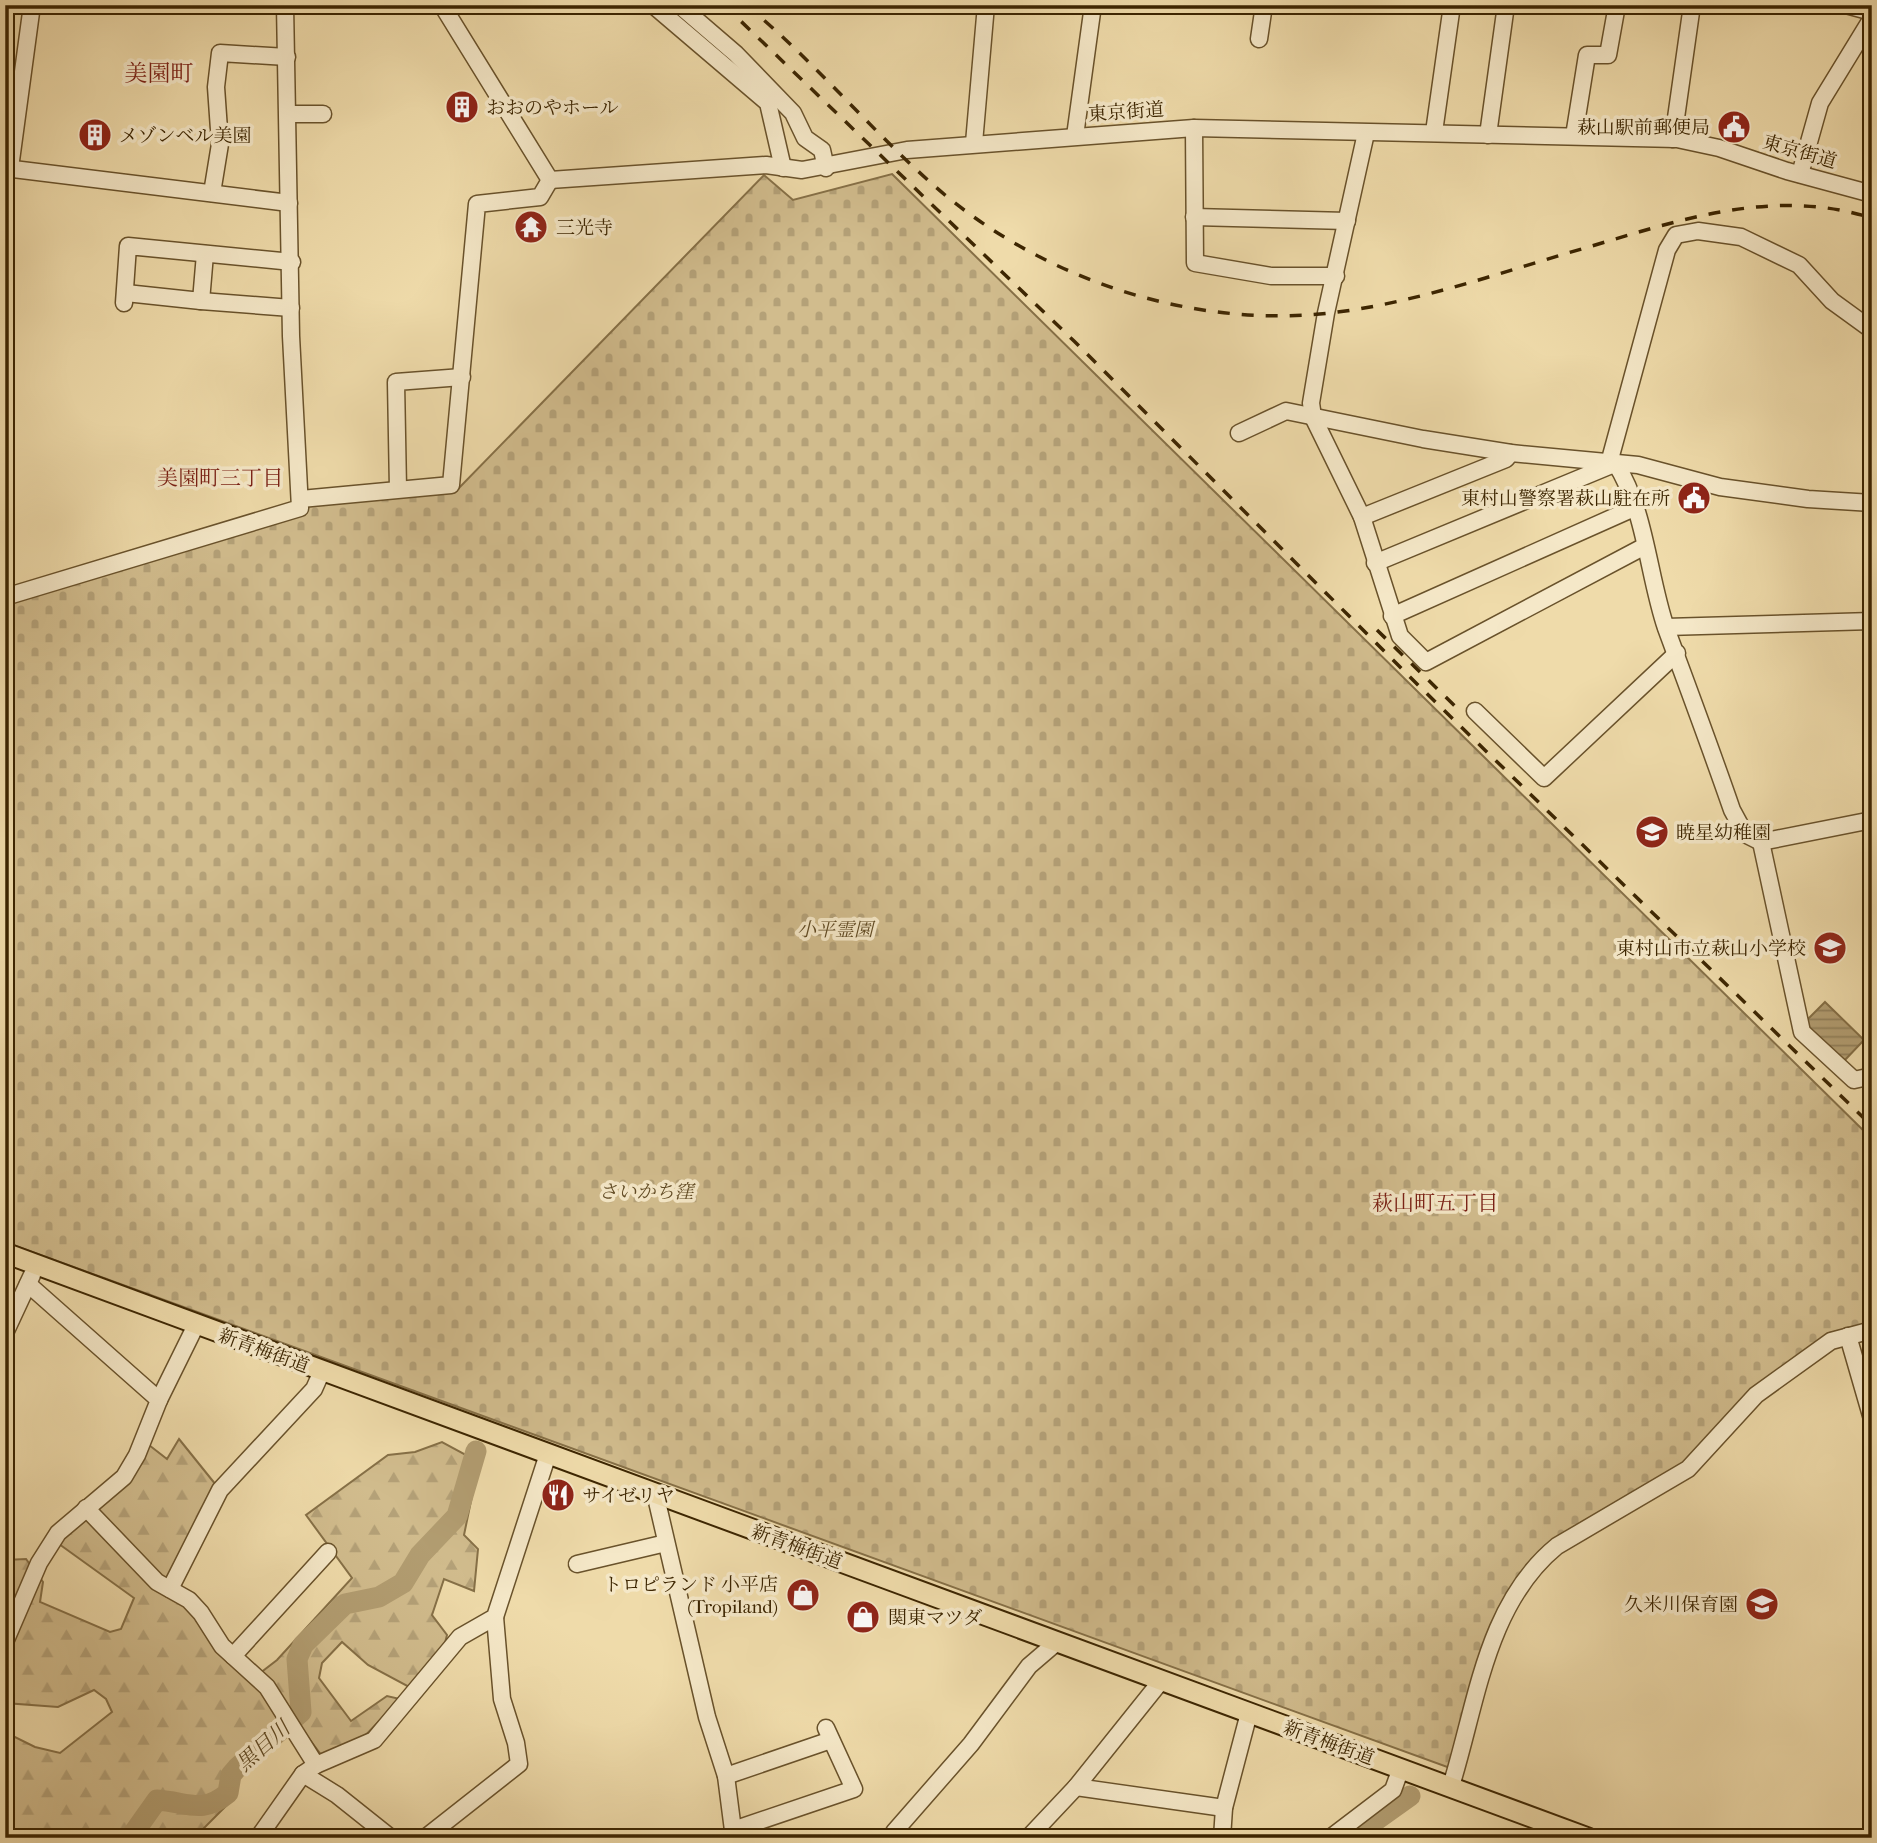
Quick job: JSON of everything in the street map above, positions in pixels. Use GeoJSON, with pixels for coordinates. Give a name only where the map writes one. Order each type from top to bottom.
{"type":"FeatureCollection","features":[{"type":"Feature","properties":{"kind":"main road","name":"新青梅街道"},"geometry":{"type":"LineString","coordinates":[[5,1253],[1588,1838]]}},
{"type":"Feature","properties":{"kind":"street"},"geometry":{"type":"LineString","coordinates":[[32,5],[8,168],[289,203]]}},
{"type":"Feature","properties":{"kind":"street"},"geometry":{"type":"LineString","coordinates":[[5,597],[300,508],[285,5]]}},
{"type":"Feature","properties":{"kind":"street"},"geometry":{"type":"LineString","coordinates":[[301,499],[450,485],[477,204],[540,197],[550,180],[442,5]]}},
{"type":"Feature","properties":{"kind":"street"},"geometry":{"type":"LineString","coordinates":[[653,5],[768,103],[783,168]]}},
{"type":"Feature","properties":{"kind":"street"},"geometry":{"type":"LineString","coordinates":[[679,5],[736,54],[787,105],[805,138],[822,150],[826,168]]}},
{"type":"Feature","properties":{"kind":"street"},"geometry":{"type":"LineString","coordinates":[[974,143],[986,5]]}},
{"type":"Feature","properties":{"kind":"street"},"geometry":{"type":"LineString","coordinates":[[1075,136],[1093,5]]}},
{"type":"Feature","properties":{"kind":"street"},"geometry":{"type":"LineString","coordinates":[[1259,39],[1264,5]]}},
{"type":"Feature","properties":{"kind":"street"},"geometry":{"type":"LineString","coordinates":[[1434,132],[1452,5]]}},
{"type":"Feature","properties":{"kind":"street"},"geometry":{"type":"LineString","coordinates":[[1488,135],[1506,5]]}},
{"type":"Feature","properties":{"kind":"street"},"geometry":{"type":"LineString","coordinates":[[1574,136],[1587,55],[1608,55],[1617,5]]}},
{"type":"Feature","properties":{"kind":"street"},"geometry":{"type":"LineString","coordinates":[[1673,139],[1692,5]]}},
{"type":"Feature","properties":{"kind":"street"},"geometry":{"type":"LineString","coordinates":[[1846,5],[1872,12]]}},
{"type":"Feature","properties":{"kind":"street"},"geometry":{"type":"LineString","coordinates":[[1800,174],[1819,103],[1872,18]]}},
{"type":"Feature","properties":{"kind":"street"},"geometry":{"type":"LineString","coordinates":[[212,193],[220,144],[216,87],[220,52],[287,57]]}},
{"type":"Feature","properties":{"kind":"street"},"geometry":{"type":"LineString","coordinates":[[289,114],[323,114]]}},
{"type":"Feature","properties":{"kind":"street"},"geometry":{"type":"LineString","coordinates":[[1194,128],[1195,263],[1271,276],[1336,276]]}},
{"type":"Feature","properties":{"kind":"street","name":"東京街道"},"geometry":{"type":"LineString","coordinates":[[550,180],[766,165],[802,170],[826,168],[860,158],[974,143],[1194,128],[1673,139],[1719,148],[1872,194]]}},
{"type":"Feature","properties":{"kind":"street"},"geometry":{"type":"LineString","coordinates":[[1366,133],[1314,373],[1311,403],[1313,417],[1362,517],[1400,636],[1426,662],[1645,546]]}},
{"type":"Feature","properties":{"kind":"street"},"geometry":{"type":"LineString","coordinates":[[1194,217],[1347,221]]}},
{"type":"Feature","properties":{"kind":"street"},"geometry":{"type":"LineString","coordinates":[[1872,330],[1832,301],[1799,265],[1753,242],[1741,237],[1698,231],[1676,235],[1667,250],[1613,463],[1634,508],[1666,627],[1732,810],[1745,834],[1761,842],[1872,820]]}},
{"type":"Feature","properties":{"kind":"street"},"geometry":{"type":"LineString","coordinates":[[292,262],[128,246],[125,298],[292,308]]}},
{"type":"Feature","properties":{"kind":"street"},"geometry":{"type":"LineString","coordinates":[[201,301],[205,254]]}},
{"type":"Feature","properties":{"kind":"street"},"geometry":{"type":"LineString","coordinates":[[398,488],[396,382],[462,377]]}},
{"type":"Feature","properties":{"kind":"street"},"geometry":{"type":"LineString","coordinates":[[1239,433],[1286,411],[1511,453],[1638,466],[1720,487],[1808,499],[1870,498]]}},
{"type":"Feature","properties":{"kind":"street"},"geometry":{"type":"LineString","coordinates":[[1362,517],[1506,459],[1511,453]]}},
{"type":"Feature","properties":{"kind":"street"},"geometry":{"type":"LineString","coordinates":[[1375,563],[1613,463]]}},
{"type":"Feature","properties":{"kind":"street"},"geometry":{"type":"LineString","coordinates":[[1392,617],[1634,508]]}},
{"type":"Feature","properties":{"kind":"street"},"geometry":{"type":"LineString","coordinates":[[1666,627],[1869,624]]}},
{"type":"Feature","properties":{"kind":"street"},"geometry":{"type":"LineString","coordinates":[[1475,711],[1544,778],[1677,653]]}},
{"type":"Feature","properties":{"kind":"street"},"geometry":{"type":"LineString","coordinates":[[1761,842],[1802,1032],[1854,1080],[1872,1076]]}},
{"type":"Feature","properties":{"kind":"street"},"geometry":{"type":"LineString","coordinates":[[5,1333],[37,1265]]}},
{"type":"Feature","properties":{"kind":"street"},"geometry":{"type":"LineString","coordinates":[[28,1284],[159,1399]]}},
{"type":"Feature","properties":{"kind":"street"},"geometry":{"type":"LineString","coordinates":[[5,1642],[39,1563],[58,1533],[124,1477],[137,1455],[159,1399],[196,1325]]}},
{"type":"Feature","properties":{"kind":"street"},"geometry":{"type":"LineString","coordinates":[[1451,1786],[1485,1662],[1499,1623],[1520,1585],[1539,1560],[1557,1546],[1688,1469],[1756,1395],[1831,1341],[1872,1330]]}},
{"type":"Feature","properties":{"kind":"street"},"geometry":{"type":"LineString","coordinates":[[1848,1336],[1872,1419]]}},
{"type":"Feature","properties":{"kind":"street"},"geometry":{"type":"LineString","coordinates":[[170,1589],[220,1490],[314,1389],[322,1371]]}},
{"type":"Feature","properties":{"kind":"street"},"geometry":{"type":"LineString","coordinates":[[425,1838],[519,1764],[516,1743],[502,1699],[495,1617],[548,1454]]}},
{"type":"Feature","properties":{"kind":"street"},"geometry":{"type":"LineString","coordinates":[[655,1493],[680,1591],[707,1717],[726,1776],[733,1834],[854,1788],[828,1734],[726,1776]]}},
{"type":"Feature","properties":{"kind":"street"},"geometry":{"type":"LineString","coordinates":[[86,1508],[139,1564],[170,1589],[189,1600],[201,1613],[222,1646],[267,1687],[290,1721],[309,1770],[391,1838]]}},
{"type":"Feature","properties":{"kind":"street"},"geometry":{"type":"LineString","coordinates":[[577,1564],[666,1543]]}},
{"type":"Feature","properties":{"kind":"street"},"geometry":{"type":"LineString","coordinates":[[233,1656],[328,1552]]}},
{"type":"Feature","properties":{"kind":"street"},"geometry":{"type":"LineString","coordinates":[[258,1838],[309,1770],[374,1740],[460,1637],[495,1617]]}},
{"type":"Feature","properties":{"kind":"street"},"geometry":{"type":"LineString","coordinates":[[895,1838],[894,1832],[971,1744],[1028,1666],[1057,1642]]}},
{"type":"Feature","properties":{"kind":"street"},"geometry":{"type":"LineString","coordinates":[[1028,1838],[1076,1787],[1161,1681]]}},
{"type":"Feature","properties":{"kind":"street"},"geometry":{"type":"LineString","coordinates":[[1222,1838],[1223,1808],[1249,1713]]}},
{"type":"Feature","properties":{"kind":"street"},"geometry":{"type":"LineString","coordinates":[[1330,1838],[1392,1790],[1401,1768]]}},
{"type":"Feature","properties":{"kind":"street"},"geometry":{"type":"LineString","coordinates":[[1076,1787],[1223,1808]]}},
{"type":"Feature","properties":{"kind":"green space","name":"小平霊園"},"geometry":{"type":"Polygon","coordinates":[[[892,174],[1872,1139],[1872,1324],[1829,1333],[1751,1391],[1685,1467],[1534,1559],[1450,1768],[5,1242],[5,604],[306,499],[458,489],[764,175],[793,200],[892,174]]]}},
{"type":"Feature","properties":{"kind":"green space"},"geometry":{"type":"Polygon","coordinates":[[[179,1439],[216,1485],[165,1592],[190,1607],[209,1640],[251,1680],[277,1660],[352,1578],[306,1515],[388,1455],[415,1452],[442,1442],[479,1462],[464,1535],[478,1549],[474,1591],[444,1579],[432,1615],[447,1635],[444,1647],[411,1688],[368,1665],[342,1642],[322,1663],[319,1678],[351,1721],[387,1696],[400,1699],[362,1739],[322,1756],[301,1728],[290,1733],[237,1776],[227,1805],[204,1828],[207,1838],[5,1838],[5,1732],[35,1747],[60,1753],[112,1712],[106,1699],[94,1690],[58,1707],[5,1703],[5,1560],[26,1559],[43,1582],[40,1602],[110,1632],[121,1629],[134,1598],[59,1544],[67,1529],[149,1445],[167,1459],[179,1439]]]}},
{"type":"Feature","properties":{"kind":"shaded area"},"geometry":{"type":"Polygon","coordinates":[[[1825,1002],[1864,1040],[1843,1062],[1803,1024],[1825,1002]]]}},
{"type":"Feature","properties":{"kind":"waterway","name":"黒目川"},"geometry":{"type":"LineString","coordinates":[[130,1838],[157,1800],[194,1806],[219,1800],[228,1793],[231,1775],[237,1768],[301,1712],[297,1659],[303,1645],[345,1604],[379,1597],[403,1583],[420,1555],[457,1516],[476,1451]]}},
{"type":"Feature","properties":{"kind":"waterway"},"geometry":{"type":"LineString","coordinates":[[1351,1838],[1410,1796]]}},
{"type":"Feature","properties":{"kind":"railway"},"geometry":{"type":"LineString","coordinates":[[724,5],[1074,341],[1419,686],[1872,1126]]}},
{"type":"Feature","properties":{"kind":"railway"},"geometry":{"type":"LineString","coordinates":[[746,5],[797,51],[894,149],[945,195],[986,226],[1078,275],[1126,292],[1176,305],[1227,313],[1279,316],[1330,313],[1427,294],[1656,227],[1727,211],[1763,206],[1799,206],[1835,209],[1872,218]]}},
{"type":"Feature","properties":{"kind":"railway"},"geometry":{"type":"LineString","coordinates":[[1377,630],[1457,708]]}},
{"type":"Feature","properties":{"kind":"place","name":"おおのやホール"},"geometry":{"type":"Point","coordinates":[462,107]}},
{"type":"Feature","properties":{"kind":"place","name":"萩山駅前郵便局"},"geometry":{"type":"Point","coordinates":[1734,127]}},
{"type":"Feature","properties":{"kind":"place","name":"メゾンベル美園"},"geometry":{"type":"Point","coordinates":[95,135]}},
{"type":"Feature","properties":{"kind":"place","name":"三光寺"},"geometry":{"type":"Point","coordinates":[531,227]}},
{"type":"Feature","properties":{"kind":"place","name":"東村山警察署萩山駐在所"},"geometry":{"type":"Point","coordinates":[1694,498]}},
{"type":"Feature","properties":{"kind":"place","name":"暁星幼稚園"},"geometry":{"type":"Point","coordinates":[1652,832]}},
{"type":"Feature","properties":{"kind":"place","name":"東村山市立萩山小学校"},"geometry":{"type":"Point","coordinates":[1830,948]}},
{"type":"Feature","properties":{"kind":"place","name":"サイゼリヤ"},"geometry":{"type":"Point","coordinates":[558,1495]}},
{"type":"Feature","properties":{"kind":"place","name":"トロピランド 小平店 (Tropiland)"},"geometry":{"type":"Point","coordinates":[803,1595]}},
{"type":"Feature","properties":{"kind":"place","name":"久米川保育園"},"geometry":{"type":"Point","coordinates":[1762,1604]}},
{"type":"Feature","properties":{"kind":"place","name":"関東マツダ"},"geometry":{"type":"Point","coordinates":[863,1617]}},
{"type":"Feature","properties":{"kind":"district","name":"美園町"},"geometry":{"type":"Point","coordinates":[159,73]}},
{"type":"Feature","properties":{"kind":"district","name":"美園町三丁目"},"geometry":{"type":"Point","coordinates":[220,478]}},
{"type":"Feature","properties":{"kind":"district","name":"萩山町五丁目"},"geometry":{"type":"Point","coordinates":[1435,1203]}},
{"type":"Feature","properties":{"kind":"park label","name":"さいかち窪"},"geometry":{"type":"Point","coordinates":[646,1191]}}]}
